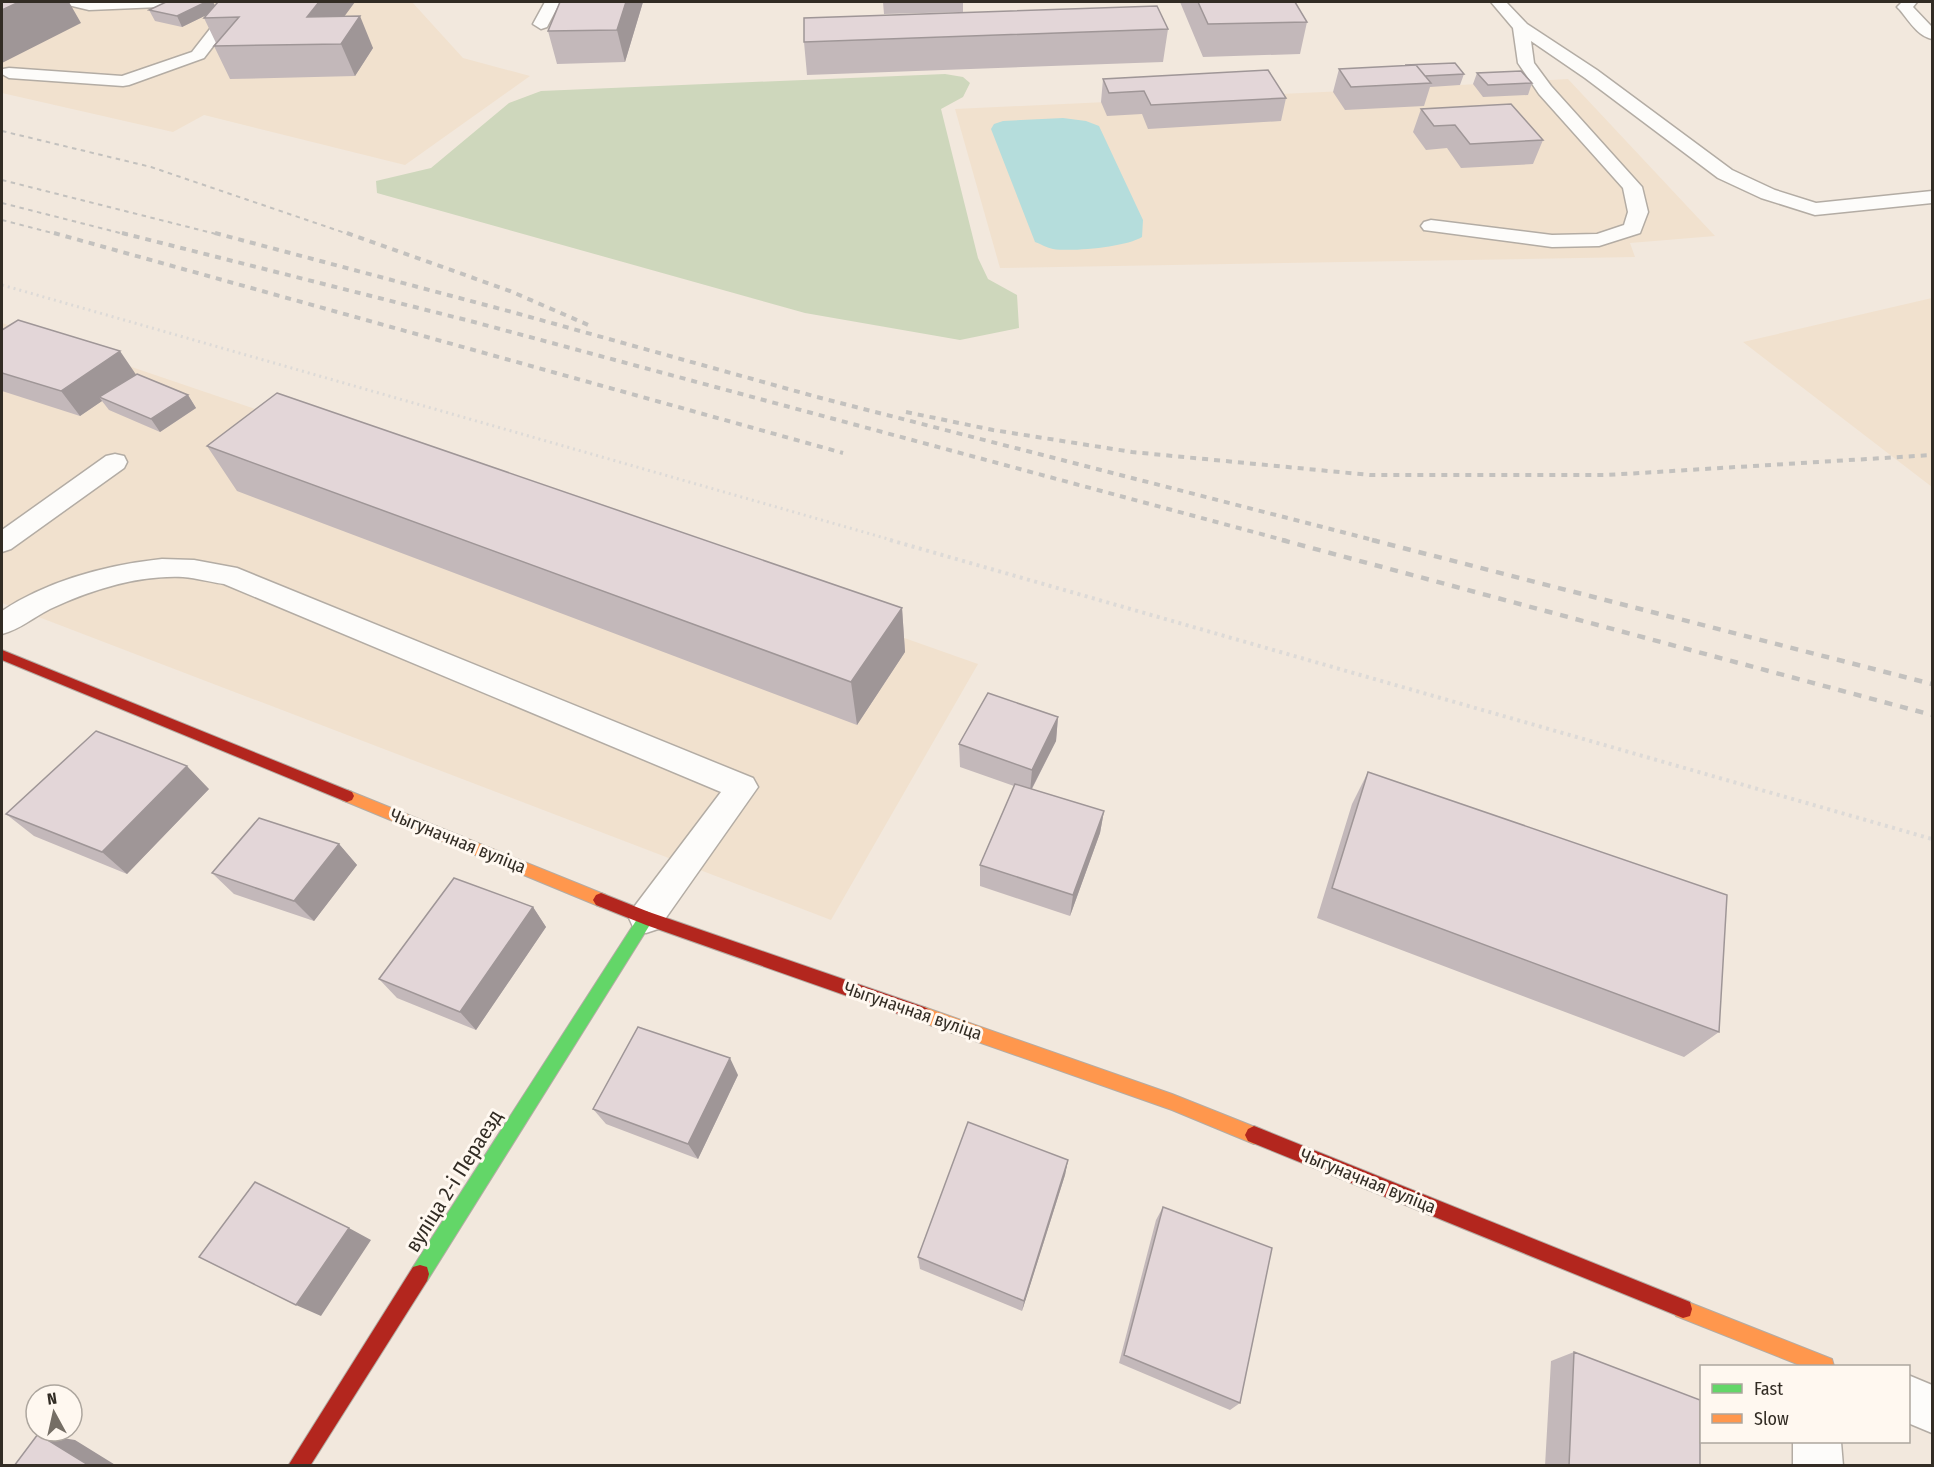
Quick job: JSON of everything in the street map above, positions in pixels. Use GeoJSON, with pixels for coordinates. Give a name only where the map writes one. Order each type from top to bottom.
{"type":"FeatureCollection","features":[{"type":"Feature","properties":{"kind":"street","name":"Чыгуначная вуліца"},"geometry":{"type":"LineString","coordinates":[[2,655],[646,918],[1172,1102],[1817,1365]]}},
{"type":"Feature","properties":{"kind":"street","name":"вуліца 2-і Пераезд"},"geometry":{"type":"LineString","coordinates":[[298,1466],[646,918]]}},
{"type":"Feature","properties":{"kind":"street"},"geometry":{"type":"LineString","coordinates":[[1910,1400],[1932,1409]]}},
{"type":"Feature","properties":{"kind":"street"},"geometry":{"type":"LineString","coordinates":[[1817,1443],[1818,1466]]}},
{"type":"Feature","properties":{"kind":"lane"},"geometry":{"type":"LineString","coordinates":[[73,2],[88,5],[160,2]]}},
{"type":"Feature","properties":{"kind":"lane"},"geometry":{"type":"LineString","coordinates":[[9,74],[123,81],[198,55],[239,2]]}},
{"type":"Feature","properties":{"kind":"lane"},"geometry":{"type":"LineString","coordinates":[[541,24],[552,2]]}},
{"type":"Feature","properties":{"kind":"lane"},"geometry":{"type":"LineString","coordinates":[[1498,2],[1521,27],[1592,74],[1725,174],[1768,194],[1815,209],[1932,197]]}},
{"type":"Feature","properties":{"kind":"lane"},"geometry":{"type":"LineString","coordinates":[[1911,2],[1905,7],[1921,26],[1932,34]]}},
{"type":"Feature","properties":{"kind":"lane"},"geometry":{"type":"LineString","coordinates":[[1431,226],[1552,241],[1599,240],[1633,229],[1638,212],[1632,188],[1545,90],[1526,63],[1521,27]]}},
{"type":"Feature","properties":{"kind":"lane"},"geometry":{"type":"LineString","coordinates":[[2,543],[115,462]]}},
{"type":"Feature","properties":{"kind":"lane"},"geometry":{"type":"LineString","coordinates":[[2,624],[21,609],[59,594],[133,572],[181,568],[228,575],[742,787],[646,918]]}},
{"type":"Feature","properties":{"kind":"path"},"geometry":{"type":"LineString","coordinates":[[2,285],[1932,840]]}},
{"type":"Feature","properties":{"kind":"shaded area"},"geometry":{"type":"Polygon","coordinates":[[[2,2],[412,2],[463,58],[530,76],[405,165],[204,115],[173,132],[2,93],[2,2]]]}},
{"type":"Feature","properties":{"kind":"shaded area"},"geometry":{"type":"Polygon","coordinates":[[[1451,75],[1460,85],[1568,79],[1715,236],[1630,243],[1635,257],[1000,268],[955,109],[1409,88],[1451,75]]]}},
{"type":"Feature","properties":{"kind":"shaded area"},"geometry":{"type":"Polygon","coordinates":[[[1932,298],[1932,487],[1743,342],[1932,298]]]}},
{"type":"Feature","properties":{"kind":"shaded area"},"geometry":{"type":"Polygon","coordinates":[[[2,323],[261,411],[978,664],[831,920],[2,603],[2,323]]]}},
{"type":"Feature","properties":{"kind":"green space"},"geometry":{"type":"Polygon","coordinates":[[[945,74],[963,77],[970,83],[963,97],[941,109],[978,258],[988,279],[1017,295],[1019,328],[960,340],[805,313],[377,193],[376,181],[431,168],[509,103],[541,91],[945,74]]]}},
{"type":"Feature","properties":{"kind":"water"},"geometry":{"type":"Polygon","coordinates":[[[1063,118],[1086,121],[1099,126],[1143,220],[1142,237],[1124,244],[1073,250],[1048,248],[1035,242],[991,129],[994,124],[1003,121],[1063,118]]]}},
{"type":"Feature","properties":{"kind":"building"},"geometry":{"type":"Polygon","coordinates":[[[2,2],[19,2],[2,10],[2,2]]]}},
{"type":"Feature","properties":{"kind":"building"},"geometry":{"type":"Polygon","coordinates":[[[166,2],[206,2],[177,16],[149,10],[166,2]]]}},
{"type":"Feature","properties":{"kind":"building"},"geometry":{"type":"Polygon","coordinates":[[[218,2],[319,2],[307,17],[360,16],[341,44],[214,46],[239,17],[204,18],[218,2]]]}},
{"type":"Feature","properties":{"kind":"building"},"geometry":{"type":"Polygon","coordinates":[[[560,2],[626,2],[617,30],[548,31],[560,2]]]}},
{"type":"Feature","properties":{"kind":"building"},"geometry":{"type":"Polygon","coordinates":[[[1198,2],[1295,2],[1307,22],[1208,24],[1198,2]]]}},
{"type":"Feature","properties":{"kind":"building"},"geometry":{"type":"Polygon","coordinates":[[[1157,6],[1168,29],[804,42],[804,18],[1157,6]]]}},
{"type":"Feature","properties":{"kind":"building"},"geometry":{"type":"Polygon","coordinates":[[[1455,63],[1464,74],[1425,76],[1416,65],[1405,65],[1455,63]]]}},
{"type":"Feature","properties":{"kind":"building"},"geometry":{"type":"Polygon","coordinates":[[[1416,65],[1431,83],[1351,87],[1339,69],[1416,65]]]}},
{"type":"Feature","properties":{"kind":"building"},"geometry":{"type":"Polygon","coordinates":[[[1268,70],[1286,98],[1151,105],[1144,91],[1109,93],[1103,79],[1268,70]]]}},
{"type":"Feature","properties":{"kind":"building"},"geometry":{"type":"Polygon","coordinates":[[[1521,71],[1532,83],[1488,85],[1477,73],[1521,71]]]}},
{"type":"Feature","properties":{"kind":"building"},"geometry":{"type":"Polygon","coordinates":[[[1511,104],[1543,140],[1470,144],[1455,125],[1434,126],[1421,109],[1511,104]]]}},
{"type":"Feature","properties":{"kind":"building"},"geometry":{"type":"Polygon","coordinates":[[[18,320],[120,351],[61,391],[2,373],[2,330],[18,320]]]}},
{"type":"Feature","properties":{"kind":"building"},"geometry":{"type":"Polygon","coordinates":[[[137,374],[188,395],[151,419],[99,397],[137,374]]]}},
{"type":"Feature","properties":{"kind":"building"},"geometry":{"type":"Polygon","coordinates":[[[277,393],[902,608],[851,682],[207,446],[277,393]]]}},
{"type":"Feature","properties":{"kind":"building"},"geometry":{"type":"Polygon","coordinates":[[[988,693],[1058,717],[1032,770],[959,744],[988,693]]]}},
{"type":"Feature","properties":{"kind":"building"},"geometry":{"type":"Polygon","coordinates":[[[96,731],[187,766],[102,852],[6,814],[96,731]]]}},
{"type":"Feature","properties":{"kind":"building"},"geometry":{"type":"Polygon","coordinates":[[[1368,772],[1727,895],[1719,1032],[1332,888],[1368,772]]]}},
{"type":"Feature","properties":{"kind":"building"},"geometry":{"type":"Polygon","coordinates":[[[1015,784],[1104,811],[1073,895],[980,865],[1015,784]]]}},
{"type":"Feature","properties":{"kind":"building"},"geometry":{"type":"Polygon","coordinates":[[[259,818],[339,844],[294,901],[212,873],[259,818]]]}},
{"type":"Feature","properties":{"kind":"building"},"geometry":{"type":"Polygon","coordinates":[[[454,878],[533,907],[460,1012],[379,979],[454,878]]]}},
{"type":"Feature","properties":{"kind":"building"},"geometry":{"type":"Polygon","coordinates":[[[638,1027],[730,1058],[688,1144],[593,1109],[638,1027]]]}},
{"type":"Feature","properties":{"kind":"building"},"geometry":{"type":"Polygon","coordinates":[[[968,1122],[1068,1160],[1024,1301],[918,1257],[968,1122]]]}},
{"type":"Feature","properties":{"kind":"building"},"geometry":{"type":"Polygon","coordinates":[[[255,1182],[349,1228],[296,1305],[199,1257],[255,1182]]]}},
{"type":"Feature","properties":{"kind":"building"},"geometry":{"type":"Polygon","coordinates":[[[1163,1207],[1272,1248],[1240,1403],[1124,1355],[1163,1207]]]}},
{"type":"Feature","properties":{"kind":"building"},"geometry":{"type":"Polygon","coordinates":[[[1574,1352],[1700,1400],[1700,1466],[1569,1466],[1574,1352]]]}},
{"type":"Feature","properties":{"kind":"building"},"geometry":{"type":"Polygon","coordinates":[[[31,1443],[53,1443],[90,1466],[14,1466],[31,1443]]]}},
{"type":"Feature","properties":{"kind":"railway"},"geometry":{"type":"LineString","coordinates":[[2,131],[151,167],[351,235]]}},
{"type":"Feature","properties":{"kind":"railway"},"geometry":{"type":"LineString","coordinates":[[2,180],[220,235]]}},
{"type":"Feature","properties":{"kind":"railway"},"geometry":{"type":"LineString","coordinates":[[2,203],[128,235]]}},
{"type":"Feature","properties":{"kind":"railway"},"geometry":{"type":"LineString","coordinates":[[2,220],[60,235]]}},
{"type":"Feature","properties":{"kind":"railway"},"geometry":{"type":"LineString","coordinates":[[54,233],[843,453]]}},
{"type":"Feature","properties":{"kind":"railway"},"geometry":{"type":"LineString","coordinates":[[122,233],[474,322],[1287,541]]}},
{"type":"Feature","properties":{"kind":"railway"},"geometry":{"type":"LineString","coordinates":[[215,233],[512,312],[817,397],[1377,541]]}},
{"type":"Feature","properties":{"kind":"railway"},"geometry":{"type":"LineString","coordinates":[[347,233],[510,291],[593,327]]}},
{"type":"Feature","properties":{"kind":"railway"},"geometry":{"type":"LineString","coordinates":[[906,412],[993,430],[1132,452],[1370,475],[1607,475],[1932,455]]}},
{"type":"Feature","properties":{"kind":"railway"},"geometry":{"type":"LineString","coordinates":[[1282,540],[1932,715]]}},
{"type":"Feature","properties":{"kind":"railway"},"geometry":{"type":"LineString","coordinates":[[1372,540],[1932,684]]}},
{"type":"Feature","properties":{"kind":"traffic: fast"},"geometry":{"type":"LineString","coordinates":[[420,1274],[646,918]]}},
{"type":"Feature","properties":{"kind":"traffic: slow"},"geometry":{"type":"LineString","coordinates":[[347,796],[601,900]]}},
{"type":"Feature","properties":{"kind":"traffic: slow"},"geometry":{"type":"LineString","coordinates":[[924,1015],[1172,1102],[1254,1135]]}},
{"type":"Feature","properties":{"kind":"traffic: slow"},"geometry":{"type":"LineString","coordinates":[[1683,1309],[1823,1365]]}},
{"type":"Feature","properties":{"kind":"traffic: jam"},"geometry":{"type":"LineString","coordinates":[[2,655],[347,796]]}},
{"type":"Feature","properties":{"kind":"traffic: jam"},"geometry":{"type":"LineString","coordinates":[[601,900],[646,918],[924,1015]]}},
{"type":"Feature","properties":{"kind":"traffic: jam"},"geometry":{"type":"LineString","coordinates":[[1254,1135],[1683,1309]]}},
{"type":"Feature","properties":{"kind":"traffic: jam"},"geometry":{"type":"LineString","coordinates":[[298,1466],[420,1274]]}}]}
